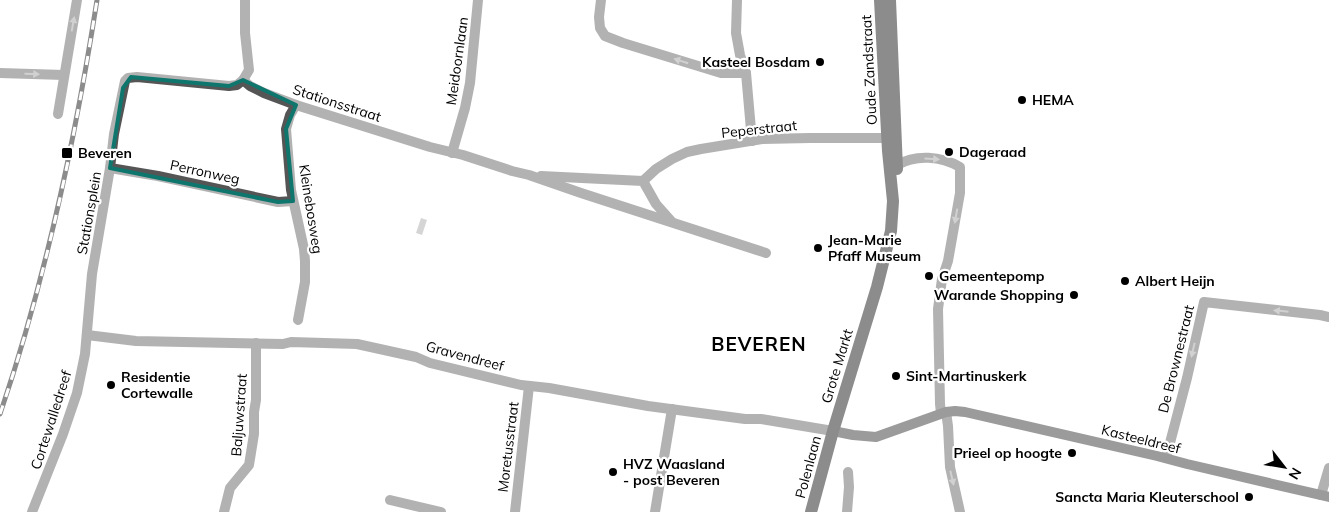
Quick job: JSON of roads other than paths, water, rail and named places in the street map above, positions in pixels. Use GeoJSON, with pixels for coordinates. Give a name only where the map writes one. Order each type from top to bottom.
{"type":"FeatureCollection","features":[{"type":"Feature","properties":{"kind":"main road","name":"Oude Zandstraat"},"geometry":{"type":"LineString","coordinates":[[880,0],[890,142]]}},
{"type":"Feature","properties":{"kind":"main road","name":"Oude Zandstraat"},"geometry":{"type":"LineString","coordinates":[[890,0],[890,142]]}},
{"type":"Feature","properties":{"kind":"main road","name":"Grote Markt"},"geometry":{"type":"LineString","coordinates":[[890,142],[898,165],[898,179],[893,201]]}},
{"type":"Feature","properties":{"kind":"main road","name":"Grote Markt"},"geometry":{"type":"LineString","coordinates":[[833,431],[882,270],[891,231],[893,201],[890,142]]}},
{"type":"Feature","properties":{"kind":"main road","name":"Polenlaan"},"geometry":{"type":"LineString","coordinates":[[811,512],[833,431]]}},
{"type":"Feature","properties":{"kind":"street"},"geometry":{"type":"LineString","coordinates":[[58,114],[77,0]]}},
{"type":"Feature","properties":{"kind":"street"},"geometry":{"type":"LineString","coordinates":[[244,80],[249,70],[245,33],[245,0]]}},
{"type":"Feature","properties":{"kind":"street","name":"Meidoornlaan"},"geometry":{"type":"LineString","coordinates":[[452,153],[470,83],[478,0]]}},
{"type":"Feature","properties":{"kind":"street"},"geometry":{"type":"LineString","coordinates":[[601,0],[600,28],[605,36],[721,73],[746,73]]}},
{"type":"Feature","properties":{"kind":"street"},"geometry":{"type":"LineString","coordinates":[[737,0],[736,33],[746,73],[752,141]]}},
{"type":"Feature","properties":{"kind":"street"},"geometry":{"type":"LineString","coordinates":[[0,73],[64,75]]}},
{"type":"Feature","properties":{"kind":"street","name":"Stationsplein"},"geometry":{"type":"LineString","coordinates":[[87,335],[92,274],[114,134],[125,81],[128,78],[137,76],[229,86],[237,85],[244,80]]}},
{"type":"Feature","properties":{"kind":"street","name":"Stationsstraat"},"geometry":{"type":"LineString","coordinates":[[244,80],[250,86],[264,93],[296,105],[512,171],[529,175],[643,181]]}},
{"type":"Feature","properties":{"kind":"street","name":"Kleinebosweg"},"geometry":{"type":"LineString","coordinates":[[296,105],[290,115],[286,129],[293,201],[304,249],[305,262],[306,282],[298,320]]}},
{"type":"Feature","properties":{"kind":"street","name":"Peperstraat"},"geometry":{"type":"LineString","coordinates":[[643,181],[656,169],[687,152],[762,139],[810,138],[890,142]]}},
{"type":"Feature","properties":{"kind":"street"},"geometry":{"type":"LineString","coordinates":[[898,165],[914,158],[940,159],[960,167],[960,193],[948,261],[942,279],[938,309],[940,404],[948,426],[950,467],[960,512]]}},
{"type":"Feature","properties":{"kind":"street","name":"Perronweg"},"geometry":{"type":"LineString","coordinates":[[110,168],[158,176],[278,202],[293,201]]}},
{"type":"Feature","properties":{"kind":"street","name":"Stationsstraat"},"geometry":{"type":"LineString","coordinates":[[529,175],[569,194],[673,223],[766,253]]}},
{"type":"Feature","properties":{"kind":"street"},"geometry":{"type":"LineString","coordinates":[[569,194],[573,177]]}},
{"type":"Feature","properties":{"kind":"street"},"geometry":{"type":"LineString","coordinates":[[643,181],[656,204],[673,223]]}},
{"type":"Feature","properties":{"kind":"street","name":"De Brownestraat"},"geometry":{"type":"LineString","coordinates":[[1166,458],[1204,302],[1329,317]]}},
{"type":"Feature","properties":{"kind":"street","name":"Gravendreef"},"geometry":{"type":"LineString","coordinates":[[87,335],[136,341],[357,344],[529,386],[672,410],[745,419],[761,419],[833,431]]}},
{"type":"Feature","properties":{"kind":"street","name":"Cortewalledreef"},"geometry":{"type":"LineString","coordinates":[[32,512],[55,457],[77,393],[86,354],[87,335]]}},
{"type":"Feature","properties":{"kind":"street","name":"Baljuwstraat"},"geometry":{"type":"LineString","coordinates":[[224,512],[230,488],[249,465],[254,434],[256,400],[256,343]]}},
{"type":"Feature","properties":{"kind":"street","name":"Moretusstraat"},"geometry":{"type":"LineString","coordinates":[[514,512],[529,386]]}},
{"type":"Feature","properties":{"kind":"street"},"geometry":{"type":"LineString","coordinates":[[655,512],[672,410]]}},
{"type":"Feature","properties":{"kind":"street","name":"Kasteeldreef"},"geometry":{"type":"LineString","coordinates":[[944,413],[955,411],[977,414],[1325,496]]}},
{"type":"Feature","properties":{"kind":"street"},"geometry":{"type":"LineString","coordinates":[[833,431],[853,435],[876,436],[944,413]]}},
{"type":"Feature","properties":{"kind":"street"},"geometry":{"type":"LineString","coordinates":[[847,512],[850,487],[848,472]]}},
{"type":"Feature","properties":{"kind":"street"},"geometry":{"type":"LineString","coordinates":[[1325,496],[1328,472]]}},
{"type":"Feature","properties":{"kind":"street"},"geometry":{"type":"LineString","coordinates":[[390,500],[441,512]]}},
{"type":"Feature","properties":{"kind":"railway"},"geometry":{"type":"LineString","coordinates":[[0,414],[31,312],[58,209],[79,105],[97,0]]}},
{"type":"Feature","properties":{"kind":"place","name":"Kasteel Bosdam"},"geometry":{"type":"Point","coordinates":[820,62]}},
{"type":"Feature","properties":{"kind":"place","name":"HEMA"},"geometry":{"type":"Point","coordinates":[1022,100]}},
{"type":"Feature","properties":{"kind":"place","name":"Dageraad"},"geometry":{"type":"Point","coordinates":[949,152]}},
{"type":"Feature","properties":{"kind":"place","name":"Beveren"},"geometry":{"type":"Point","coordinates":[67,153]}},
{"type":"Feature","properties":{"kind":"place","name":"Jean-Marie Pfaff Museum"},"geometry":{"type":"Point","coordinates":[818,248]}},
{"type":"Feature","properties":{"kind":"place","name":"Gemeentepomp"},"geometry":{"type":"Point","coordinates":[929,276]}},
{"type":"Feature","properties":{"kind":"place","name":"Albert Heijn"},"geometry":{"type":"Point","coordinates":[1125,281]}},
{"type":"Feature","properties":{"kind":"place","name":"Warande Shopping"},"geometry":{"type":"Point","coordinates":[1074,295]}},
{"type":"Feature","properties":{"kind":"place","name":"Sint-Martinuskerk"},"geometry":{"type":"Point","coordinates":[896,376]}},
{"type":"Feature","properties":{"kind":"place","name":"Residentie Cortewalle"},"geometry":{"type":"Point","coordinates":[111,385]}},
{"type":"Feature","properties":{"kind":"place","name":"Prieel op hoogte"},"geometry":{"type":"Point","coordinates":[1072,453]}},
{"type":"Feature","properties":{"kind":"place","name":"HVZ Waasland - post Beveren"},"geometry":{"type":"Point","coordinates":[613,472]}},
{"type":"Feature","properties":{"kind":"place","name":"Sancta Maria Kleuterschool"},"geometry":{"type":"Point","coordinates":[1249,497]}},
{"type":"Feature","properties":{"kind":"district","name":"BEVEREN"},"geometry":{"type":"Point","coordinates":[759,344]}}]}
